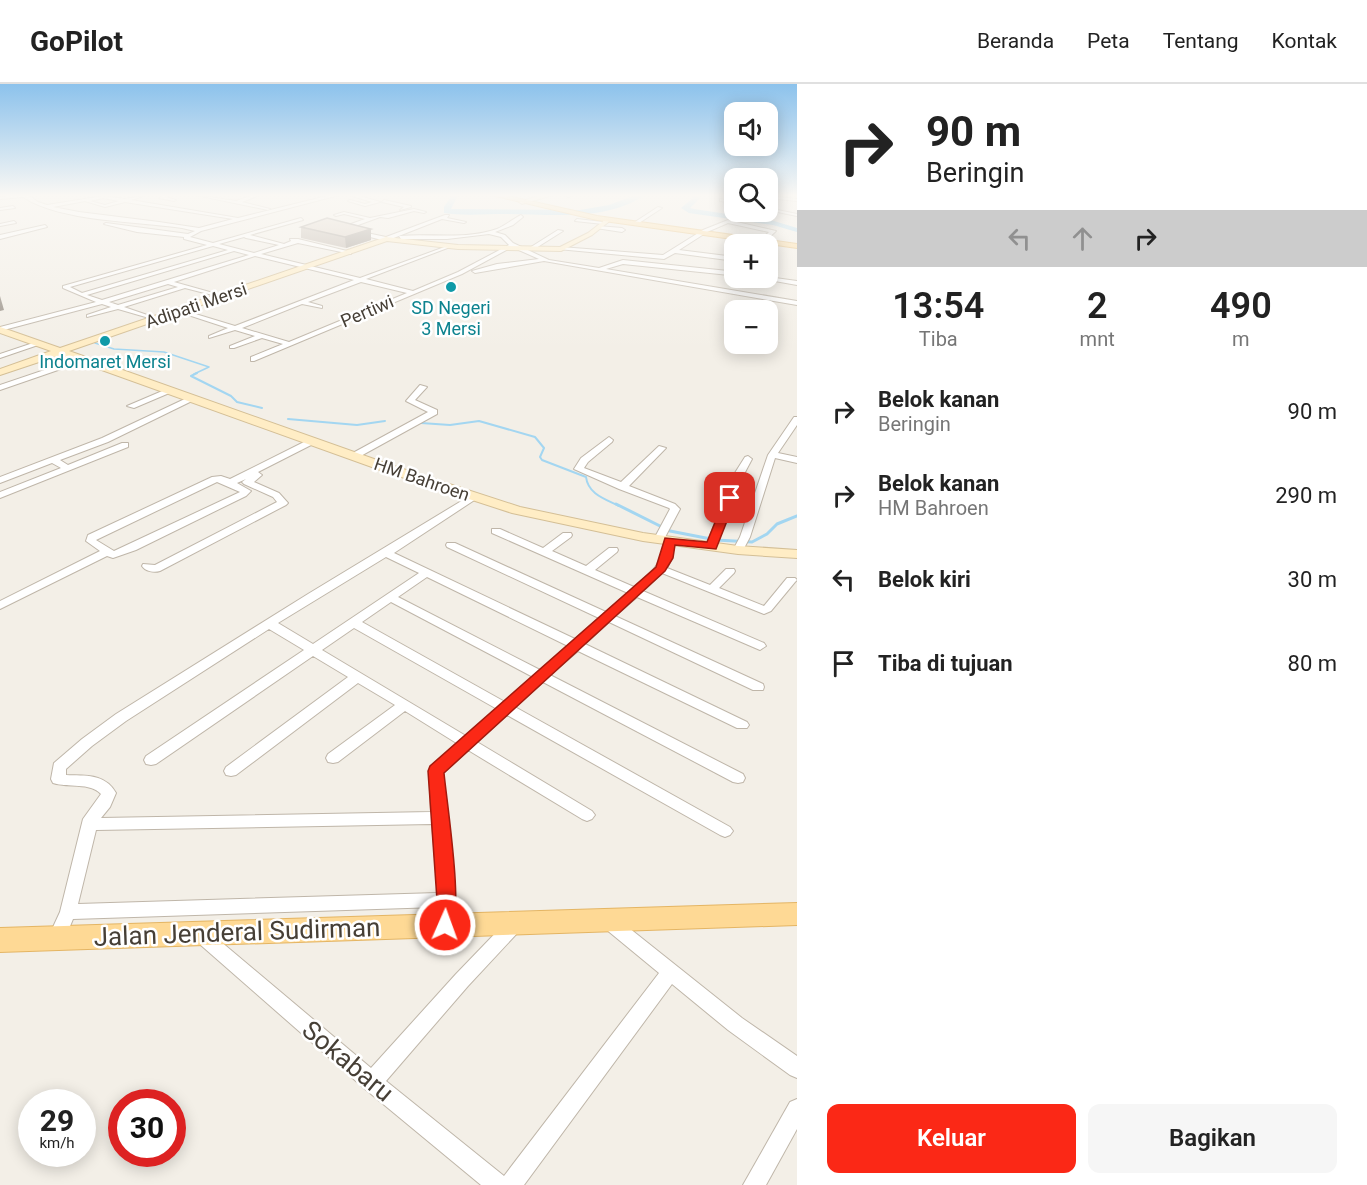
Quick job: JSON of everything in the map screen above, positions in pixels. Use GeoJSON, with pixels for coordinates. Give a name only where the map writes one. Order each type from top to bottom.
{"type":"FeatureCollection","features":[{"type":"Feature","properties":{"kind":"main road","name":"Jalan Jenderal Sudirman"},"geometry":{"type":"LineString","coordinates":[[0,940],[324,929],[387,914],[445,925],[797,914]]}},
{"type":"Feature","properties":{"kind":"street"},"geometry":{"type":"LineString","coordinates":[[154,319],[81,295],[65,287],[203,246]]}},
{"type":"Feature","properties":{"kind":"street"},"geometry":{"type":"LineString","coordinates":[[219,246],[411,292]]}},
{"type":"Feature","properties":{"kind":"street"},"geometry":{"type":"LineString","coordinates":[[0,329],[102,302],[283,246]]}},
{"type":"Feature","properties":{"kind":"street"},"geometry":{"type":"LineString","coordinates":[[286,246],[301,250]]}},
{"type":"Feature","properties":{"kind":"street"},"geometry":{"type":"LineString","coordinates":[[318,246],[349,253]]}},
{"type":"Feature","properties":{"kind":"street","name":"Adipati Mersi"},"geometry":{"type":"LineString","coordinates":[[0,372],[366,246]]}},
{"type":"Feature","properties":{"kind":"street","name":"Adipati Mersi"},"geometry":{"type":"LineString","coordinates":[[442,246],[561,249]]}},
{"type":"Feature","properties":{"kind":"street"},"geometry":{"type":"LineString","coordinates":[[561,249],[565,246]]}},
{"type":"Feature","properties":{"kind":"street"},"geometry":{"type":"LineString","coordinates":[[635,276],[680,246]]}},
{"type":"Feature","properties":{"kind":"street"},"geometry":{"type":"LineString","coordinates":[[211,337],[447,247]]}},
{"type":"Feature","properties":{"kind":"street"},"geometry":{"type":"LineString","coordinates":[[514,248],[544,260],[797,303]]}},
{"type":"Feature","properties":{"kind":"street","name":"Pertiwi"},"geometry":{"type":"LineString","coordinates":[[254,359],[514,248]]}},
{"type":"Feature","properties":{"kind":"street"},"geometry":{"type":"LineString","coordinates":[[561,249],[664,257]]}},
{"type":"Feature","properties":{"kind":"street"},"geometry":{"type":"LineString","coordinates":[[81,295],[232,250]]}},
{"type":"Feature","properties":{"kind":"street"},"geometry":{"type":"LineString","coordinates":[[674,250],[724,257]]}},
{"type":"Feature","properties":{"kind":"street"},"geometry":{"type":"LineString","coordinates":[[460,273],[544,260]]}},
{"type":"Feature","properties":{"kind":"street"},"geometry":{"type":"LineString","coordinates":[[598,270],[619,262],[724,268]]}},
{"type":"Feature","properties":{"kind":"street"},"geometry":{"type":"LineString","coordinates":[[124,269],[222,297]]}},
{"type":"Feature","properties":{"kind":"street"},"geometry":{"type":"LineString","coordinates":[[778,280],[797,283]]}},
{"type":"Feature","properties":{"kind":"street"},"geometry":{"type":"LineString","coordinates":[[89,316],[184,286]]}},
{"type":"Feature","properties":{"kind":"street"},"geometry":{"type":"LineString","coordinates":[[302,302],[320,307]]}},
{"type":"Feature","properties":{"kind":"street"},"geometry":{"type":"LineString","coordinates":[[179,311],[289,344]]}},
{"type":"Feature","properties":{"kind":"street","name":"HM Bahroen"},"geometry":{"type":"LineString","coordinates":[[0,329],[354,456],[517,510],[663,538],[714,540],[797,554]]}},
{"type":"Feature","properties":{"kind":"street"},"geometry":{"type":"LineString","coordinates":[[232,347],[261,336]]}},
{"type":"Feature","properties":{"kind":"street"},"geometry":{"type":"LineString","coordinates":[[0,356],[39,343]]}},
{"type":"Feature","properties":{"kind":"street"},"geometry":{"type":"LineString","coordinates":[[0,387],[83,360]]}},
{"type":"Feature","properties":{"kind":"street"},"geometry":{"type":"LineString","coordinates":[[354,456],[437,409],[410,401],[423,387]]}},
{"type":"Feature","properties":{"kind":"street"},"geometry":{"type":"LineString","coordinates":[[131,406],[170,391]]}},
{"type":"Feature","properties":{"kind":"street"},"geometry":{"type":"LineString","coordinates":[[0,480],[105,440],[192,399]]}},
{"type":"Feature","properties":{"kind":"street"},"geometry":{"type":"LineString","coordinates":[[741,544],[772,455],[793,433],[797,419]]}},
{"type":"Feature","properties":{"kind":"street"},"geometry":{"type":"LineString","coordinates":[[445,925],[447,900],[436,771],[661,569],[667,558],[663,538],[675,509],[579,468],[584,460],[609,440]]}},
{"type":"Feature","properties":{"kind":"street"},"geometry":{"type":"LineString","coordinates":[[230,483],[315,442]]}},
{"type":"Feature","properties":{"kind":"street"},"geometry":{"type":"LineString","coordinates":[[147,566],[156,569],[280,505],[283,502],[276,495],[247,480],[315,442]]}},
{"type":"Feature","properties":{"kind":"street"},"geometry":{"type":"LineString","coordinates":[[0,495],[125,445]]}},
{"type":"Feature","properties":{"kind":"street"},"geometry":{"type":"LineString","coordinates":[[622,487],[662,448]]}},
{"type":"Feature","properties":{"kind":"street"},"geometry":{"type":"LineString","coordinates":[[772,455],[797,460]]}},
{"type":"Feature","properties":{"kind":"street"},"geometry":{"type":"LineString","coordinates":[[714,540],[738,476],[748,459]]}},
{"type":"Feature","properties":{"kind":"street"},"geometry":{"type":"LineString","coordinates":[[53,460],[68,468]]}},
{"type":"Feature","properties":{"kind":"street"},"geometry":{"type":"LineString","coordinates":[[221,478],[230,483],[245,492],[126,550],[113,555],[93,542],[92,537],[215,479],[221,478]]}},
{"type":"Feature","properties":{"kind":"street"},"geometry":{"type":"LineString","coordinates":[[57,938],[68,912],[91,819],[109,798],[109,793],[101,784],[92,781],[58,779],[59,767],[67,758],[98,735],[270,624],[473,497]]}},
{"type":"Feature","properties":{"kind":"street"},"geometry":{"type":"LineString","coordinates":[[496,531],[760,646]]}},
{"type":"Feature","properties":{"kind":"street"},"geometry":{"type":"LineString","coordinates":[[544,552],[567,535]]}},
{"type":"Feature","properties":{"kind":"street"},"geometry":{"type":"LineString","coordinates":[[451,545],[758,687]]}},
{"type":"Feature","properties":{"kind":"street"},"geometry":{"type":"LineString","coordinates":[[588,570],[613,550]]}},
{"type":"Feature","properties":{"kind":"street"},"geometry":{"type":"LineString","coordinates":[[0,606],[106,552]]}},
{"type":"Feature","properties":{"kind":"street"},"geometry":{"type":"LineString","coordinates":[[386,553],[742,725]]}},
{"type":"Feature","properties":{"kind":"street"},"geometry":{"type":"LineString","coordinates":[[661,569],[765,610],[791,580]]}},
{"type":"Feature","properties":{"kind":"street"},"geometry":{"type":"LineString","coordinates":[[151,760],[428,572]]}},
{"type":"Feature","properties":{"kind":"street"},"geometry":{"type":"LineString","coordinates":[[711,590],[730,572]]}},
{"type":"Feature","properties":{"kind":"street"},"geometry":{"type":"LineString","coordinates":[[389,597],[738,778]]}},
{"type":"Feature","properties":{"kind":"street"},"geometry":{"type":"LineString","coordinates":[[353,622],[725,831]]}},
{"type":"Feature","properties":{"kind":"street"},"geometry":{"type":"LineString","coordinates":[[270,624],[587,815]]}},
{"type":"Feature","properties":{"kind":"street"},"geometry":{"type":"LineString","coordinates":[[231,771],[357,676]]}},
{"type":"Feature","properties":{"kind":"street"},"geometry":{"type":"LineString","coordinates":[[333,758],[404,705]]}},
{"type":"Feature","properties":{"kind":"street"},"geometry":{"type":"LineString","coordinates":[[90,824],[440,818]]}},
{"type":"Feature","properties":{"kind":"street"},"geometry":{"type":"LineString","coordinates":[[68,912],[324,904],[387,914],[447,900]]}},
{"type":"Feature","properties":{"kind":"street"},"geometry":{"type":"LineString","coordinates":[[324,904],[324,929]]}},
{"type":"Feature","properties":{"kind":"street"},"geometry":{"type":"LineString","coordinates":[[606,919],[735,1024],[797,1068]]}},
{"type":"Feature","properties":{"kind":"street"},"geometry":{"type":"LineString","coordinates":[[372,1082],[462,980],[517,923]]}},
{"type":"Feature","properties":{"kind":"street","name":"Sokabaru"},"geometry":{"type":"LineString","coordinates":[[201,934],[372,1082],[498,1185]]}},
{"type":"Feature","properties":{"kind":"street"},"geometry":{"type":"LineString","coordinates":[[511,1185],[670,972]]}},
{"type":"Feature","properties":{"kind":"street"},"geometry":{"type":"LineString","coordinates":[[754,1185],[797,1109]]}},
{"type":"Feature","properties":{"kind":"waterway"},"geometry":{"type":"LineString","coordinates":[[95,343],[114,349],[164,352],[209,367],[194,374]]}},
{"type":"Feature","properties":{"kind":"waterway"},"geometry":{"type":"LineString","coordinates":[[197,373],[191,376],[231,396],[237,402],[262,408]]}},
{"type":"Feature","properties":{"kind":"waterway"},"geometry":{"type":"LineString","coordinates":[[288,419],[357,425],[385,421]]}},
{"type":"Feature","properties":{"kind":"waterway"},"geometry":{"type":"LineString","coordinates":[[421,423],[450,425],[479,421],[535,437],[544,448],[540,457],[542,460],[586,477],[587,483],[594,492],[619,506]]}},
{"type":"Feature","properties":{"kind":"waterway"},"geometry":{"type":"LineString","coordinates":[[616,504],[670,531],[716,540],[752,542],[767,534],[777,524],[797,516]]}},
{"type":"Feature","properties":{"kind":"place","name":"SD Negeri 3 Mersi"},"geometry":{"type":"Point","coordinates":[451,287]}},
{"type":"Feature","properties":{"kind":"place","name":"Indomaret Mersi"},"geometry":{"type":"Point","coordinates":[105,341]}},
{"type":"Feature","properties":{"kind":"route"},"geometry":{"type":"LineString","coordinates":[[445,925],[447,900],[436,771],[661,569],[667,558],[669,541],[711,546],[730,498]]}}]}
